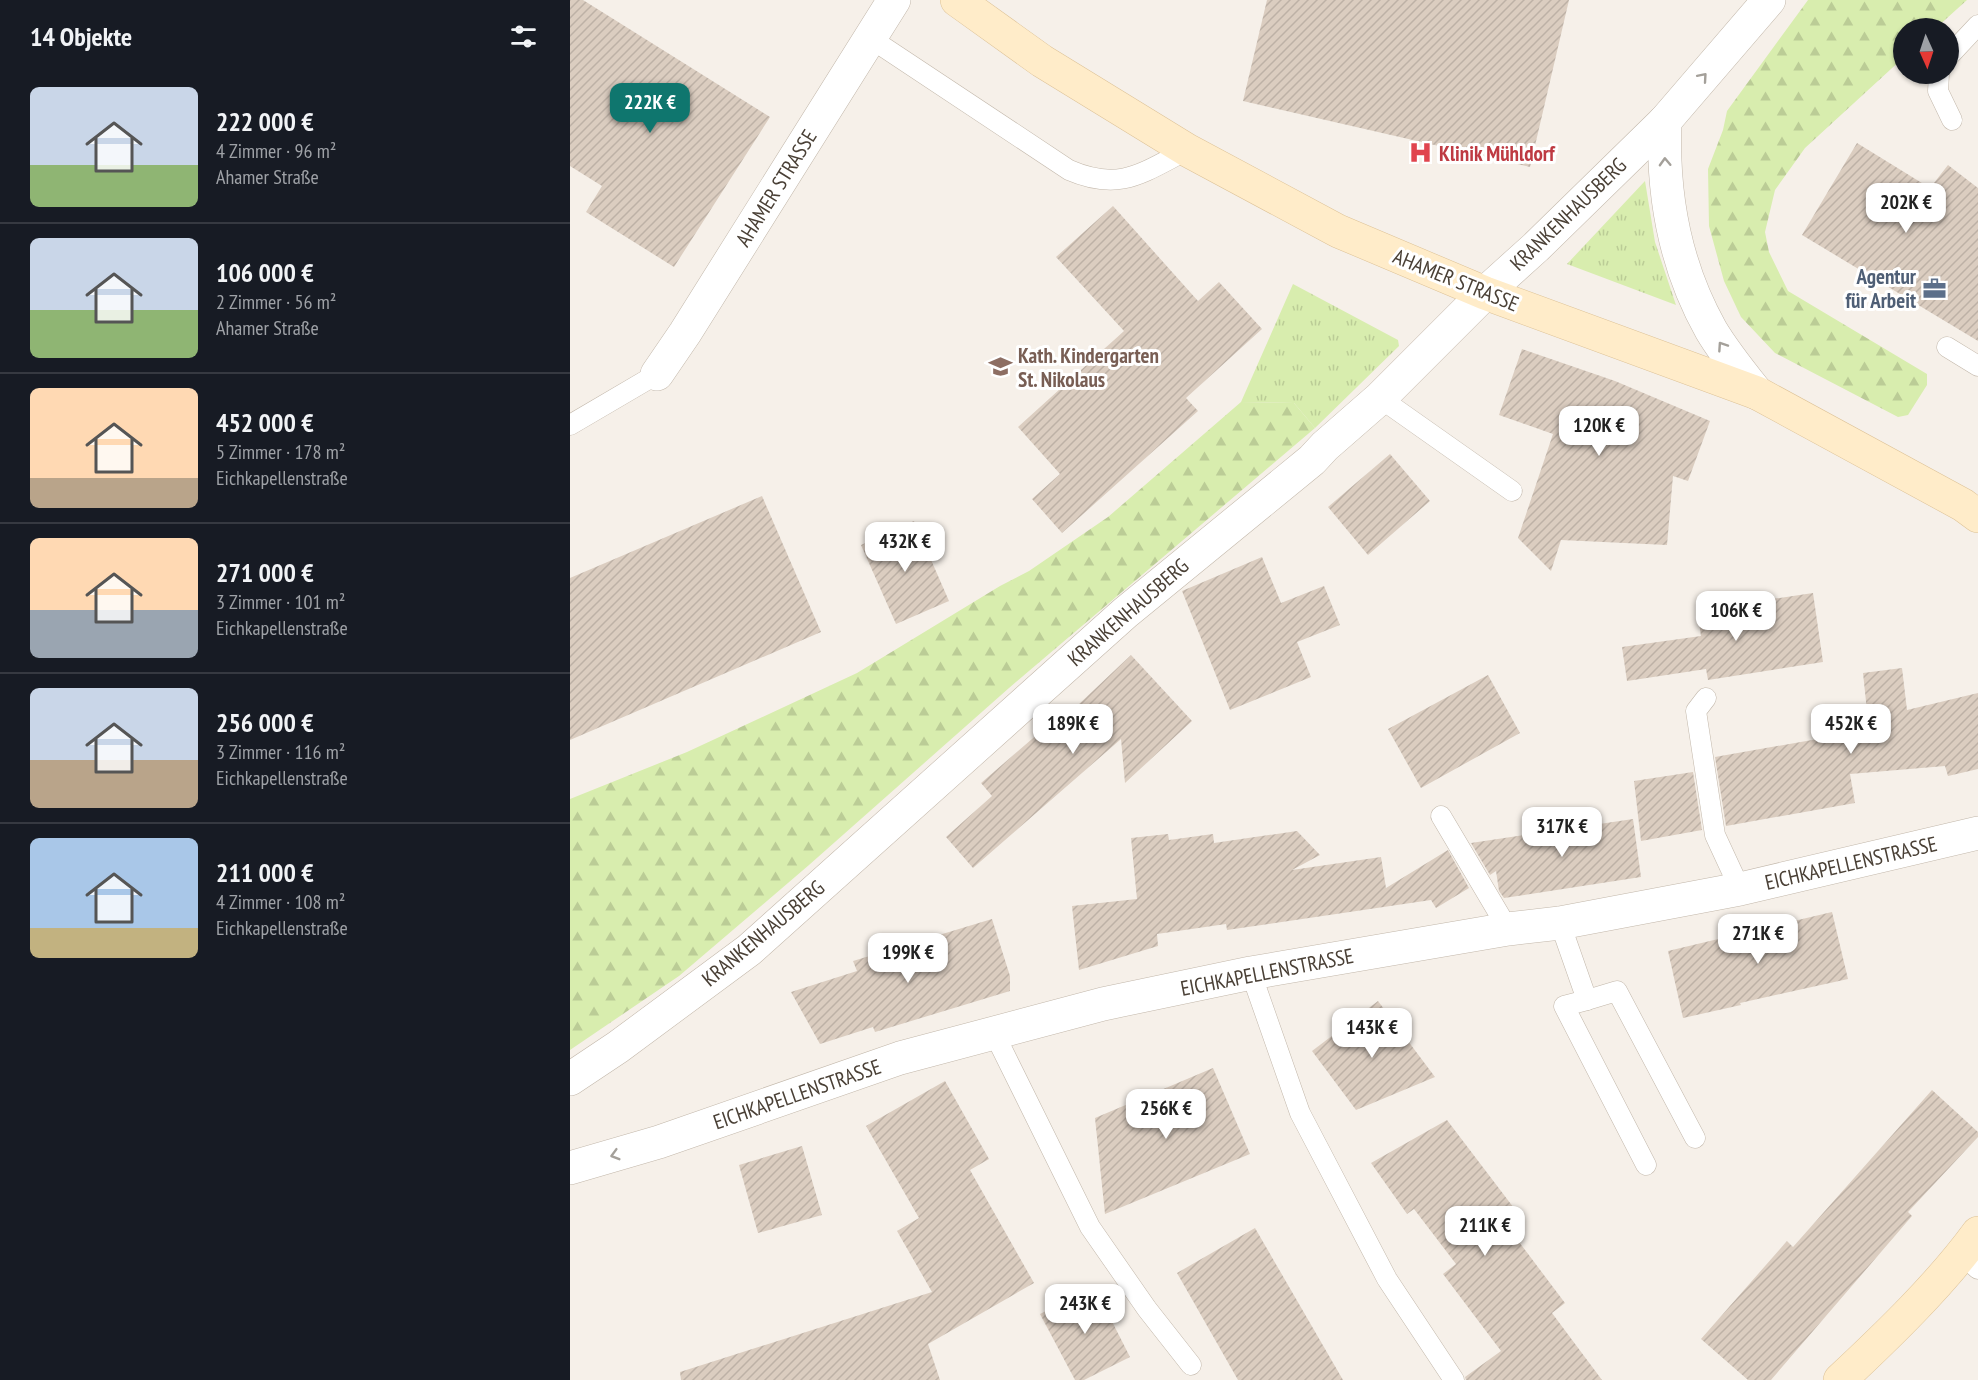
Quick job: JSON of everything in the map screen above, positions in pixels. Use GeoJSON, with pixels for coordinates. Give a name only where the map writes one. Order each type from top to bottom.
{"type":"FeatureCollection","features":[{"type":"Feature","properties":{"kind":"street","name":"AHAMER STRASSE"},"geometry":{"type":"LineString","coordinates":[[657,374],[894,0]]}},
{"type":"Feature","properties":{"kind":"street","name":"AHAMER STRASSE"},"geometry":{"type":"LineString","coordinates":[[957,0],[1042,61],[1187,150],[1338,231],[1485,293],[1757,393],[1963,505],[1978,516]]}},
{"type":"Feature","properties":{"kind":"street","name":"KRANKENHAUSBERG"},"geometry":{"type":"LineString","coordinates":[[570,1079],[618,1047],[749,950],[1125,613],[1312,459],[1380,398],[1485,293],[1536,247],[1665,121],[1769,0]]}},
{"type":"Feature","properties":{"kind":"street"},"geometry":{"type":"LineString","coordinates":[[1665,121],[1666,188],[1673,231],[1680,256],[1710,329],[1757,393]]}},
{"type":"Feature","properties":{"kind":"street","name":"EICHKAPELLENSTRASSE"},"geometry":{"type":"LineString","coordinates":[[570,1168],[659,1142],[900,1058],[1103,1004],[1251,973],[1508,929],[1560,923],[1740,889],[1978,833]]}},
{"type":"Feature","properties":{"kind":"street"},"geometry":{"type":"LineString","coordinates":[[1840,1380],[1973,1253]]}},
{"type":"Feature","properties":{"kind":"lane"},"geometry":{"type":"LineString","coordinates":[[1959,45],[1978,25]]}},
{"type":"Feature","properties":{"kind":"lane"},"geometry":{"type":"LineString","coordinates":[[870,38],[1069,170],[1088,178],[1110,180],[1132,178],[1187,150]]}},
{"type":"Feature","properties":{"kind":"lane"},"geometry":{"type":"LineString","coordinates":[[1938,84],[1938,91],[1952,120]]}},
{"type":"Feature","properties":{"kind":"lane"},"geometry":{"type":"LineString","coordinates":[[1947,347],[1978,366]]}},
{"type":"Feature","properties":{"kind":"lane"},"geometry":{"type":"LineString","coordinates":[[570,424],[657,374]]}},
{"type":"Feature","properties":{"kind":"lane"},"geometry":{"type":"LineString","coordinates":[[1380,398],[1512,491]]}},
{"type":"Feature","properties":{"kind":"lane"},"geometry":{"type":"LineString","coordinates":[[1706,698],[1696,711],[1715,835],[1740,889]]}},
{"type":"Feature","properties":{"kind":"lane"},"geometry":{"type":"LineString","coordinates":[[1441,816],[1508,929]]}},
{"type":"Feature","properties":{"kind":"lane"},"geometry":{"type":"LineString","coordinates":[[1560,923],[1587,1000]]}},
{"type":"Feature","properties":{"kind":"lane"},"geometry":{"type":"LineString","coordinates":[[1251,973],[1300,1113],[1387,1279],[1454,1380]]}},
{"type":"Feature","properties":{"kind":"lane"},"geometry":{"type":"LineString","coordinates":[[1646,1165],[1564,1006],[1617,991],[1695,1138]]}},
{"type":"Feature","properties":{"kind":"lane"},"geometry":{"type":"LineString","coordinates":[[994,1033],[1090,1227],[1147,1309],[1191,1365]]}},
{"type":"Feature","properties":{"kind":"green space"},"geometry":{"type":"Polygon","coordinates":[[[1808,0],[1967,0],[1947,18],[1893,18],[1893,67],[1805,148],[1775,190],[1765,232],[1769,252],[1788,291],[1927,374],[1927,385],[1908,415],[1898,417],[1775,353],[1741,317],[1724,281],[1709,226],[1708,169],[1723,130],[1727,111],[1808,0]]]}},
{"type":"Feature","properties":{"kind":"green space"},"geometry":{"type":"Polygon","coordinates":[[[1645,181],[1655,242],[1676,305],[1567,264],[1645,181]]]}},
{"type":"Feature","properties":{"kind":"green space"},"geometry":{"type":"Polygon","coordinates":[[[1293,284],[1398,340],[1399,346],[1315,428],[1294,403],[1241,402],[1293,284]]]}},
{"type":"Feature","properties":{"kind":"green space"},"geometry":{"type":"Polygon","coordinates":[[[1241,402],[1294,403],[1315,428],[1009,688],[809,865],[679,976],[570,1050],[570,799],[687,752],[857,673],[1000,586],[1029,571],[1108,517],[1241,402]]]}},
{"type":"Feature","properties":{"kind":"building"},"geometry":{"type":"Polygon","coordinates":[[[570,0],[583,0],[770,117],[674,267],[586,212],[602,186],[570,166],[570,0]]]}},
{"type":"Feature","properties":{"kind":"building"},"geometry":{"type":"Polygon","coordinates":[[[1267,0],[1569,0],[1530,167],[1243,101],[1267,0]]]}},
{"type":"Feature","properties":{"kind":"building","name":"Agentur für Arbeit"},"geometry":{"type":"Polygon","coordinates":[[[1857,143],[1930,188],[1948,165],[1978,188],[1978,341],[1802,235],[1857,143]]]}},
{"type":"Feature","properties":{"kind":"building"},"geometry":{"type":"Polygon","coordinates":[[[1113,206],[1198,301],[1219,282],[1262,329],[1186,398],[1198,411],[1062,533],[1032,499],[1060,474],[1018,427],[1124,331],[1056,257],[1113,206]]]}},
{"type":"Feature","properties":{"kind":"building"},"geometry":{"type":"Polygon","coordinates":[[[1522,349],[1615,381],[1710,421],[1688,481],[1673,476],[1667,545],[1561,540],[1551,571],[1518,538],[1553,434],[1499,415],[1522,349]]]}},
{"type":"Feature","properties":{"kind":"building"},"geometry":{"type":"Polygon","coordinates":[[[1390,454],[1430,501],[1368,555],[1328,507],[1390,454]]]}},
{"type":"Feature","properties":{"kind":"building"},"geometry":{"type":"Polygon","coordinates":[[[762,496],[821,632],[570,740],[570,578],[762,496]]]}},
{"type":"Feature","properties":{"kind":"building"},"geometry":{"type":"Polygon","coordinates":[[[914,521],[949,601],[896,624],[861,545],[914,521]]]}},
{"type":"Feature","properties":{"kind":"building"},"geometry":{"type":"Polygon","coordinates":[[[1262,557],[1281,603],[1324,586],[1340,625],[1297,642],[1311,677],[1230,710],[1182,591],[1262,557]]]}},
{"type":"Feature","properties":{"kind":"building"},"geometry":{"type":"Polygon","coordinates":[[[1813,593],[1823,662],[1708,680],[1706,669],[1627,681],[1622,647],[1701,636],[1697,610],[1813,593]]]}},
{"type":"Feature","properties":{"kind":"building"},"geometry":{"type":"Polygon","coordinates":[[[1131,655],[1192,721],[1125,783],[1121,739],[973,868],[946,837],[992,796],[981,783],[1039,733],[1043,738],[1131,655]]]}},
{"type":"Feature","properties":{"kind":"building"},"geometry":{"type":"Polygon","coordinates":[[[1902,668],[1907,710],[1978,693],[1978,769],[1948,776],[1945,766],[1850,774],[1855,803],[1726,826],[1715,757],[1869,730],[1863,673],[1902,668]]]}},
{"type":"Feature","properties":{"kind":"building"},"geometry":{"type":"Polygon","coordinates":[[[1488,675],[1520,733],[1421,788],[1388,729],[1488,675]]]}},
{"type":"Feature","properties":{"kind":"building"},"geometry":{"type":"Polygon","coordinates":[[[1693,772],[1702,830],[1641,841],[1634,781],[1693,772]]]}},
{"type":"Feature","properties":{"kind":"building"},"geometry":{"type":"Polygon","coordinates":[[[1633,819],[1641,877],[1504,898],[1499,891],[1496,871],[1490,875],[1471,843],[1633,819]]]}},
{"type":"Feature","properties":{"kind":"building"},"geometry":{"type":"Polygon","coordinates":[[[1297,831],[1320,855],[1292,870],[1381,857],[1386,888],[1448,850],[1469,888],[1436,908],[1431,900],[1227,930],[1226,924],[1157,934],[1158,946],[1079,970],[1072,906],[1137,899],[1131,838],[1168,834],[1169,840],[1213,834],[1214,843],[1297,831]]]}},
{"type":"Feature","properties":{"kind":"building"},"geometry":{"type":"Polygon","coordinates":[[[1832,912],[1848,979],[1683,1018],[1668,951],[1832,912]]]}},
{"type":"Feature","properties":{"kind":"building"},"geometry":{"type":"Polygon","coordinates":[[[992,919],[1010,976],[1010,991],[875,1032],[873,1027],[820,1044],[791,992],[857,971],[853,961],[992,919]]]}},
{"type":"Feature","properties":{"kind":"building"},"geometry":{"type":"Polygon","coordinates":[[[1378,1001],[1435,1077],[1356,1110],[1312,1051],[1378,1001]]]}},
{"type":"Feature","properties":{"kind":"building"},"geometry":{"type":"Polygon","coordinates":[[[1213,1068],[1250,1154],[1105,1214],[1095,1118],[1213,1068]]]}},
{"type":"Feature","properties":{"kind":"building"},"geometry":{"type":"Polygon","coordinates":[[[945,1081],[989,1159],[970,1170],[1034,1283],[928,1344],[940,1380],[681,1380],[680,1372],[932,1292],[897,1231],[919,1218],[866,1126],[945,1081]]]}},
{"type":"Feature","properties":{"kind":"building"},"geometry":{"type":"Polygon","coordinates":[[[1932,1090],[1978,1132],[1978,1137],[1908,1212],[1912,1216],[1771,1380],[1748,1380],[1701,1339],[1787,1241],[1793,1247],[1932,1090]]]}},
{"type":"Feature","properties":{"kind":"building"},"geometry":{"type":"Polygon","coordinates":[[[1447,1120],[1520,1216],[1507,1226],[1565,1303],[1552,1313],[1602,1380],[1466,1380],[1465,1377],[1501,1351],[1443,1274],[1456,1264],[1414,1209],[1407,1214],[1371,1163],[1447,1120]]]}},
{"type":"Feature","properties":{"kind":"building"},"geometry":{"type":"Polygon","coordinates":[[[802,1146],[822,1215],[758,1233],[739,1165],[802,1146]]]}},
{"type":"Feature","properties":{"kind":"building"},"geometry":{"type":"Polygon","coordinates":[[[1255,1228],[1343,1380],[1238,1380],[1177,1273],[1255,1228]]]}},
{"type":"Feature","properties":{"kind":"building"},"geometry":{"type":"Polygon","coordinates":[[[1094,1286],[1130,1357],[1084,1380],[1075,1380],[1040,1314],[1094,1286]]]}},
{"type":"Feature","properties":{"kind":"place","name":"Klinik Mühldorf"},"geometry":{"type":"Point","coordinates":[1421,153]}},
{"type":"Feature","properties":{"kind":"place","name":"Agentur für Arbeit"},"geometry":{"type":"Point","coordinates":[1934,288]}},
{"type":"Feature","properties":{"kind":"place","name":"Kath. Kindergarten St. Nikolaus"},"geometry":{"type":"Point","coordinates":[1000,367]}}]}
